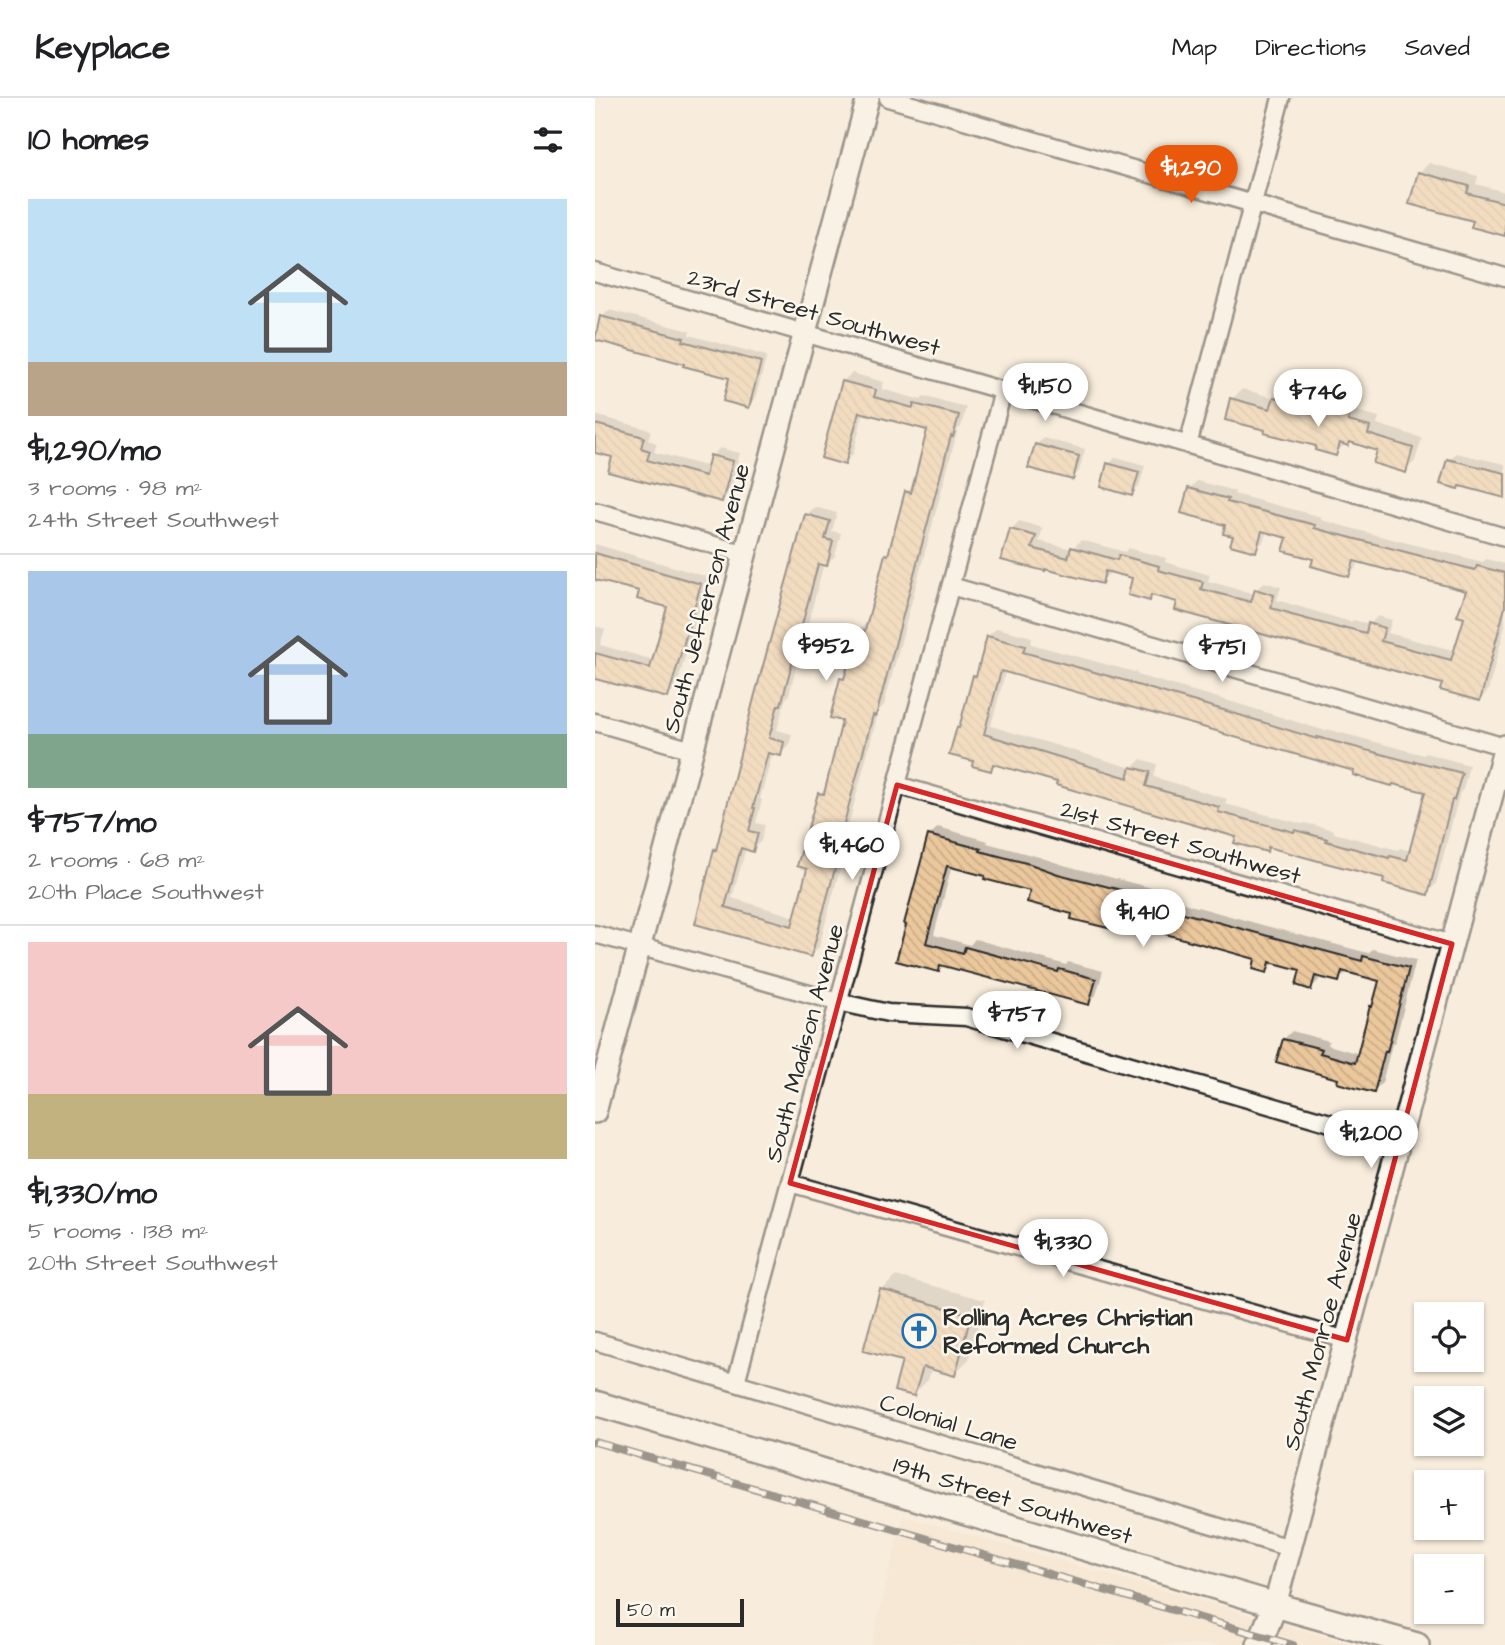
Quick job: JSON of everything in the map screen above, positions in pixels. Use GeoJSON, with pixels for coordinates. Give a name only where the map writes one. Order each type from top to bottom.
{"type":"FeatureCollection","features":[{"type":"Feature","properties":{"kind":"main road","name":"19th Street Southwest"},"geometry":{"type":"LineString","coordinates":[[595,1403],[1417,1645]]}},
{"type":"Feature","properties":{"kind":"main road","name":"South Monroe Avenue"},"geometry":{"type":"LineString","coordinates":[[1259,1645],[1275,1605]]}},
{"type":"Feature","properties":{"kind":"street","name":"South Jefferson Avenue"},"geometry":{"type":"LineString","coordinates":[[595,1112],[869,98]]}},
{"type":"Feature","properties":{"kind":"street"},"geometry":{"type":"LineString","coordinates":[[888,98],[1505,277]]}},
{"type":"Feature","properties":{"kind":"street"},"geometry":{"type":"LineString","coordinates":[[1188,445],[1281,98]]}},
{"type":"Feature","properties":{"kind":"street","name":"23rd Street Southwest"},"geometry":{"type":"LineString","coordinates":[[595,272],[1505,537]]}},
{"type":"Feature","properties":{"kind":"street","name":"South Madison Avenue"},"geometry":{"type":"LineString","coordinates":[[736,1382],[1003,391]]}},
{"type":"Feature","properties":{"kind":"street"},"geometry":{"type":"LineString","coordinates":[[595,511],[745,554]]}},
{"type":"Feature","properties":{"kind":"street"},"geometry":{"type":"LineString","coordinates":[[951,586],[1505,746]]}},
{"type":"Feature","properties":{"kind":"street"},"geometry":{"type":"LineString","coordinates":[[595,722],[692,750]]}},
{"type":"Feature","properties":{"kind":"street","name":"South Monroe Avenue"},"geometry":{"type":"LineString","coordinates":[[1275,1605],[1505,746]]}},
{"type":"Feature","properties":{"kind":"street","name":"21st Street Southwest"},"geometry":{"type":"LineString","coordinates":[[897,785],[1452,944]]}},
{"type":"Feature","properties":{"kind":"street"},"geometry":{"type":"LineString","coordinates":[[595,934],[838,1002],[888,1013],[966,1017],[1399,1143]]}},
{"type":"Feature","properties":{"kind":"street"},"geometry":{"type":"LineString","coordinates":[[790,1182],[1347,1340]]}},
{"type":"Feature","properties":{"kind":"street","name":"Colonial Lane"},"geometry":{"type":"LineString","coordinates":[[595,1341],[1290,1548]]}},
{"type":"Feature","properties":{"kind":"highlighted area"},"geometry":{"type":"Polygon","coordinates":[[[897,785],[1452,944],[1347,1340],[790,1183],[897,785]]]}},
{"type":"Feature","properties":{"kind":"shaded area"},"geometry":{"type":"Polygon","coordinates":[[[903,1516],[1355,1645],[871,1645],[903,1516]]]}},
{"type":"Feature","properties":{"kind":"building"},"geometry":{"type":"Polygon","coordinates":[[[1418,172],[1469,186],[1467,193],[1505,203],[1505,236],[1471,227],[1473,221],[1409,204],[1418,172]]]}},
{"type":"Feature","properties":{"kind":"building"},"geometry":{"type":"Polygon","coordinates":[[[600,316],[761,362],[749,408],[723,401],[729,378],[595,340],[600,316]]]}},
{"type":"Feature","properties":{"kind":"building"},"geometry":{"type":"Polygon","coordinates":[[[842,381],[876,390],[874,397],[913,408],[914,404],[959,415],[953,437],[951,436],[876,716],[873,715],[811,957],[695,924],[805,514],[830,521],[825,539],[833,541],[827,566],[818,564],[781,705],[778,705],[769,738],[784,742],[781,756],[768,753],[749,831],[758,833],[753,852],[741,848],[725,907],[792,926],[807,869],[797,866],[818,793],[824,794],[842,721],[830,718],[840,678],[844,679],[858,629],[865,631],[905,491],[911,493],[927,430],[859,412],[845,465],[821,458],[842,381]]]}},
{"type":"Feature","properties":{"kind":"building"},"geometry":{"type":"Polygon","coordinates":[[[1274,397],[1327,411],[1329,404],[1351,411],[1348,421],[1370,427],[1368,434],[1413,448],[1406,473],[1373,463],[1377,451],[1350,442],[1348,446],[1340,443],[1336,456],[1315,450],[1316,446],[1225,420],[1230,398],[1270,409],[1274,397]]]}},
{"type":"Feature","properties":{"kind":"building"},"geometry":{"type":"Polygon","coordinates":[[[595,424],[644,437],[641,448],[650,451],[647,460],[705,476],[710,455],[733,461],[722,502],[608,472],[612,457],[595,453],[595,424]]]}},
{"type":"Feature","properties":{"kind":"building"},"geometry":{"type":"Polygon","coordinates":[[[1035,444],[1079,456],[1073,480],[1028,468],[1035,444]]]}},
{"type":"Feature","properties":{"kind":"building"},"geometry":{"type":"Polygon","coordinates":[[[1447,459],[1505,473],[1505,498],[1460,486],[1459,489],[1440,484],[1447,459]]]}},
{"type":"Feature","properties":{"kind":"building"},"geometry":{"type":"Polygon","coordinates":[[[1107,463],[1139,472],[1132,496],[1101,487],[1107,463]]]}},
{"type":"Feature","properties":{"kind":"building"},"geometry":{"type":"Polygon","coordinates":[[[1188,488],[1228,499],[1227,502],[1315,525],[1314,528],[1475,570],[1477,566],[1505,573],[1505,607],[1480,701],[1440,690],[1442,684],[1175,610],[1177,602],[1151,595],[1150,601],[1128,595],[1132,578],[1105,571],[1102,584],[1001,560],[1010,529],[1036,536],[1032,548],[1068,558],[1071,547],[1117,560],[1119,555],[1159,566],[1158,570],[1203,582],[1201,589],[1251,602],[1255,589],[1274,595],[1271,608],[1366,633],[1368,623],[1385,628],[1381,641],[1451,660],[1464,618],[1457,616],[1466,591],[1354,561],[1349,577],[1311,566],[1313,559],[1283,551],[1287,538],[1262,531],[1256,552],[1230,545],[1233,536],[1223,534],[1225,525],[1181,513],[1188,488]]]}},
{"type":"Feature","properties":{"kind":"building"},"geometry":{"type":"Polygon","coordinates":[[[595,553],[701,584],[668,698],[595,679],[595,653],[650,668],[667,607],[637,599],[639,591],[595,580],[595,553]]]}},
{"type":"Feature","properties":{"kind":"building"},"geometry":{"type":"Polygon","coordinates":[[[987,636],[1025,646],[1023,652],[1317,739],[1462,773],[1452,800],[1428,895],[1383,883],[1384,878],[1268,847],[1267,852],[1234,843],[1236,837],[993,764],[991,771],[972,766],[973,761],[949,755],[973,675],[976,676],[987,636]],[[1001,671],[984,734],[1128,778],[1131,767],[1150,772],[1146,786],[1219,807],[1218,812],[1294,832],[1295,830],[1389,858],[1407,860],[1425,792],[1353,775],[1354,771],[1001,671]]]}},
{"type":"Feature","properties":{"kind":"building"},"geometry":{"type":"Polygon","coordinates":[[[928,835],[1058,874],[1160,900],[1158,906],[1362,961],[1363,956],[1409,968],[1374,1093],[1337,1083],[1338,1079],[1276,1062],[1283,1039],[1322,1049],[1320,1053],[1355,1063],[1379,981],[1342,971],[1339,982],[1315,976],[1311,990],[1296,985],[1300,970],[1270,962],[1267,973],[1253,969],[1255,959],[1137,926],[1136,930],[1113,924],[1112,929],[1071,919],[1072,914],[1027,902],[1030,891],[947,866],[926,943],[963,953],[965,947],[1058,972],[1059,969],[1096,979],[1089,1005],[940,965],[939,972],[896,961],[928,835]]]}},
{"type":"Feature","properties":{"kind":"building"},"geometry":{"type":"Polygon","coordinates":[[[880,1289],[971,1315],[955,1376],[923,1367],[914,1396],[894,1391],[902,1361],[863,1351],[880,1289]]]}},
{"type":"Feature","properties":{"kind":"railway"},"geometry":{"type":"LineString","coordinates":[[595,1442],[1293,1645]]}},
{"type":"Feature","properties":{"kind":"place","name":"Rolling Acres Christian Reformed Church"},"geometry":{"type":"Point","coordinates":[919,1331]}}]}
